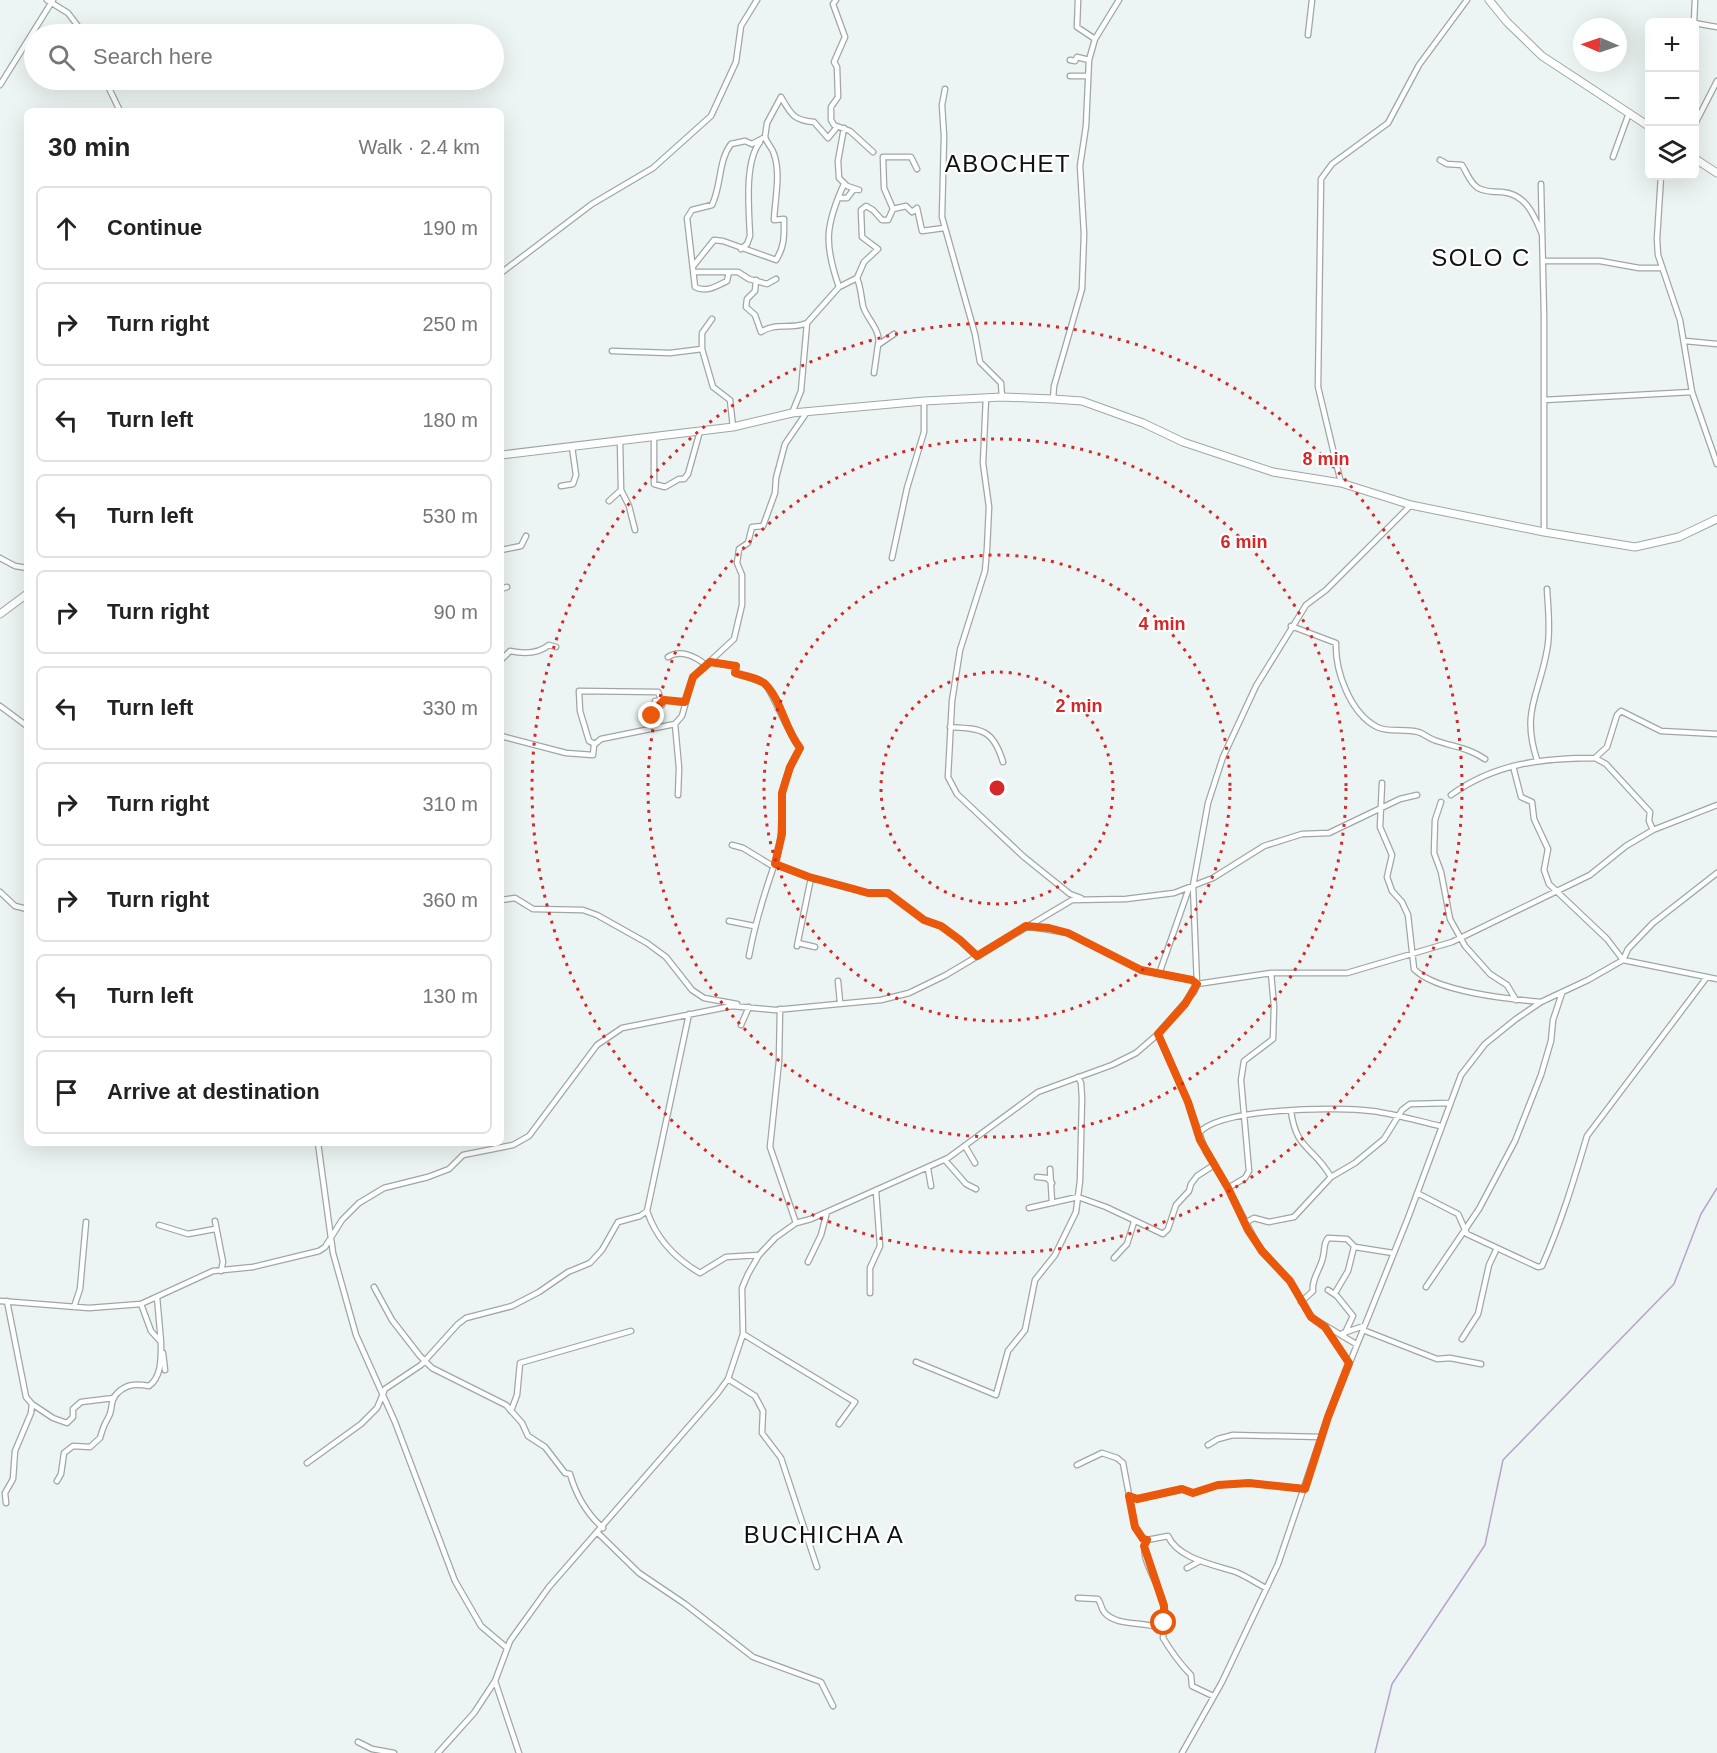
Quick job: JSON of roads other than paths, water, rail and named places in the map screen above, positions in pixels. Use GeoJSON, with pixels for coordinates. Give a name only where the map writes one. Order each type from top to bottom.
{"type":"FeatureCollection","features":[{"type":"Feature","properties":{"kind":"main road"},"geometry":{"type":"LineString","coordinates":[[1489,0],[1507,22],[1542,56],[1648,126]]}},
{"type":"Feature","properties":{"kind":"main road"},"geometry":{"type":"LineString","coordinates":[[1699,161],[1717,173]]}},
{"type":"Feature","properties":{"kind":"main road"},"geometry":{"type":"LineString","coordinates":[[504,455],[733,427],[792,412],[1002,397],[1053,399],[1082,401],[1143,423],[1183,442],[1273,472],[1341,483],[1411,505],[1544,532],[1635,547],[1679,537],[1717,519]]}},
{"type":"Feature","properties":{"kind":"main road"},"geometry":{"type":"LineString","coordinates":[[0,614],[24,596]]}},
{"type":"Feature","properties":{"kind":"street"},"geometry":{"type":"LineString","coordinates":[[504,271],[592,204],[653,168],[711,116],[736,62],[741,26],[757,0]]}},
{"type":"Feature","properties":{"kind":"street"},"geometry":{"type":"LineString","coordinates":[[827,0],[835,2],[845,37],[834,62],[837,67],[838,97],[833,101],[831,120],[837,127],[844,128],[873,152]]}},
{"type":"Feature","properties":{"kind":"street"},"geometry":{"type":"LineString","coordinates":[[1078,0],[1077,27],[1081,32],[1095,39]]}},
{"type":"Feature","properties":{"kind":"street"},"geometry":{"type":"LineString","coordinates":[[1053,399],[1054,386],[1082,289],[1084,234],[1080,166],[1086,126],[1089,60],[1095,39],[1119,0]]}},
{"type":"Feature","properties":{"kind":"street"},"geometry":{"type":"LineString","coordinates":[[1308,35],[1312,0]]}},
{"type":"Feature","properties":{"kind":"street"},"geometry":{"type":"LineString","coordinates":[[1341,483],[1318,387],[1321,178],[1332,164],[1388,123],[1419,65],[1467,0]]}},
{"type":"Feature","properties":{"kind":"street"},"geometry":{"type":"LineString","coordinates":[[1694,18],[1695,0]]}},
{"type":"Feature","properties":{"kind":"street"},"geometry":{"type":"LineString","coordinates":[[36,24],[50,1],[68,13],[76,24]]}},
{"type":"Feature","properties":{"kind":"street"},"geometry":{"type":"LineString","coordinates":[[1699,24],[1717,27]]}},
{"type":"Feature","properties":{"kind":"street"},"geometry":{"type":"LineString","coordinates":[[0,85],[24,45]]}},
{"type":"Feature","properties":{"kind":"street"},"geometry":{"type":"LineString","coordinates":[[1070,60],[1075,61],[1077,57],[1089,60]]}},
{"type":"Feature","properties":{"kind":"street"},"geometry":{"type":"LineString","coordinates":[[1070,76],[1087,76]]}},
{"type":"Feature","properties":{"kind":"street"},"geometry":{"type":"LineString","coordinates":[[1699,118],[1717,81]]}},
{"type":"Feature","properties":{"kind":"street"},"geometry":{"type":"LineString","coordinates":[[945,89],[942,105],[944,190],[941,209],[944,228],[975,334],[980,362],[1000,383],[1002,397]]}},
{"type":"Feature","properties":{"kind":"street"},"geometry":{"type":"LineString","coordinates":[[110,90],[119,108]]}},
{"type":"Feature","properties":{"kind":"street"},"geometry":{"type":"LineString","coordinates":[[741,249],[747,244],[750,236],[748,180],[752,171],[754,149],[765,137],[767,123],[781,97],[799,121],[814,122],[828,138],[837,127]]}},
{"type":"Feature","properties":{"kind":"street"},"geometry":{"type":"LineString","coordinates":[[1613,157],[1629,113]]}},
{"type":"Feature","properties":{"kind":"street"},"geometry":{"type":"LineString","coordinates":[[838,198],[851,196],[856,189],[844,184],[838,173],[844,128]]}},
{"type":"Feature","properties":{"kind":"street"},"geometry":{"type":"LineString","coordinates":[[694,265],[714,240],[723,241],[776,260],[784,244],[784,219],[774,220],[778,190],[777,163],[774,150],[765,137]]}},
{"type":"Feature","properties":{"kind":"street"},"geometry":{"type":"LineString","coordinates":[[729,272],[727,281],[710,289],[700,289],[695,285],[687,218],[692,210],[712,205],[720,184],[723,154],[731,144],[760,142]]}},
{"type":"Feature","properties":{"kind":"street"},"geometry":{"type":"LineString","coordinates":[[874,373],[879,340],[869,315],[863,309],[857,278],[864,262],[878,249],[862,237],[861,210],[866,206],[882,220],[888,220],[893,209],[884,188],[883,157],[911,157],[917,169]]}},
{"type":"Feature","properties":{"kind":"street"},"geometry":{"type":"LineString","coordinates":[[1440,160],[1462,165],[1471,181],[1480,190],[1506,193],[1524,201],[1531,209],[1543,237]]}},
{"type":"Feature","properties":{"kind":"street"},"geometry":{"type":"LineString","coordinates":[[1661,180],[1657,239],[1662,268],[1676,306],[1692,392],[1717,464]]}},
{"type":"Feature","properties":{"kind":"street"},"geometry":{"type":"LineString","coordinates":[[839,287],[827,241],[831,218],[844,184]]}},
{"type":"Feature","properties":{"kind":"street"},"geometry":{"type":"LineString","coordinates":[[1541,184],[1544,532]]}},
{"type":"Feature","properties":{"kind":"street"},"geometry":{"type":"LineString","coordinates":[[893,209],[906,206],[912,212],[917,208],[922,231],[944,228]]}},
{"type":"Feature","properties":{"kind":"street"},"geometry":{"type":"LineString","coordinates":[[1543,261],[1600,261],[1639,268],[1662,268]]}},
{"type":"Feature","properties":{"kind":"street"},"geometry":{"type":"LineString","coordinates":[[695,272],[738,272],[749,279],[767,284],[776,279]]}},
{"type":"Feature","properties":{"kind":"street"},"geometry":{"type":"LineString","coordinates":[[756,280],[755,291],[747,299],[746,307],[755,315],[761,332],[774,325],[797,327],[807,323],[839,287],[857,278]]}},
{"type":"Feature","properties":{"kind":"street"},"geometry":{"type":"LineString","coordinates":[[712,319],[702,333],[702,349],[713,387],[730,400],[733,427]]}},
{"type":"Feature","properties":{"kind":"street"},"geometry":{"type":"LineString","coordinates":[[792,412],[801,391],[807,323]]}},
{"type":"Feature","properties":{"kind":"street"},"geometry":{"type":"LineString","coordinates":[[878,345],[894,334]]}},
{"type":"Feature","properties":{"kind":"street"},"geometry":{"type":"LineString","coordinates":[[1684,341],[1717,344]]}},
{"type":"Feature","properties":{"kind":"street"},"geometry":{"type":"LineString","coordinates":[[612,351],[670,353],[702,349]]}},
{"type":"Feature","properties":{"kind":"street"},"geometry":{"type":"LineString","coordinates":[[1544,400],[1692,392]]}},
{"type":"Feature","properties":{"kind":"street"},"geometry":{"type":"LineString","coordinates":[[986,398],[982,463],[989,507],[985,572],[960,650],[950,727],[948,777],[952,788],[1024,857],[1070,894],[1081,898]]}},
{"type":"Feature","properties":{"kind":"street"},"geometry":{"type":"LineString","coordinates":[[892,558],[914,461],[924,432],[924,401]]}},
{"type":"Feature","properties":{"kind":"street"},"geometry":{"type":"LineString","coordinates":[[663,700],[658,692],[579,691],[579,711],[589,741],[595,744],[618,735],[675,724],[682,716],[693,677],[734,639],[742,605],[743,587],[742,575],[737,564],[739,549],[748,543],[752,527],[763,526],[775,493],[776,478],[785,444],[807,412]]}},
{"type":"Feature","properties":{"kind":"street"},"geometry":{"type":"LineString","coordinates":[[654,436],[654,484],[665,487],[679,479],[684,479],[688,474],[700,431]]}},
{"type":"Feature","properties":{"kind":"street"},"geometry":{"type":"LineString","coordinates":[[620,441],[621,490],[629,506],[635,530]]}},
{"type":"Feature","properties":{"kind":"street"},"geometry":{"type":"LineString","coordinates":[[561,486],[573,484],[576,478],[572,447]]}},
{"type":"Feature","properties":{"kind":"street"},"geometry":{"type":"LineString","coordinates":[[609,501],[621,490]]}},
{"type":"Feature","properties":{"kind":"street"},"geometry":{"type":"LineString","coordinates":[[1160,974],[1191,887],[1215,776],[1256,686],[1306,605],[1326,590],[1411,505]]}},
{"type":"Feature","properties":{"kind":"street"},"geometry":{"type":"LineString","coordinates":[[504,549],[521,546],[526,536]]}},
{"type":"Feature","properties":{"kind":"street"},"geometry":{"type":"LineString","coordinates":[[0,558],[15,566],[24,568]]}},
{"type":"Feature","properties":{"kind":"street"},"geometry":{"type":"LineString","coordinates":[[1537,760],[1531,743],[1530,711],[1547,650],[1547,589]]}},
{"type":"Feature","properties":{"kind":"street"},"geometry":{"type":"LineString","coordinates":[[1291,626],[1336,643],[1340,666],[1353,706],[1374,726],[1382,729],[1418,732],[1435,741],[1469,748],[1485,759]]}},
{"type":"Feature","properties":{"kind":"street"},"geometry":{"type":"LineString","coordinates":[[504,657],[510,651],[526,654],[541,652],[549,645],[556,647]]}},
{"type":"Feature","properties":{"kind":"street"},"geometry":{"type":"LineString","coordinates":[[668,657],[675,652],[708,663],[736,666],[735,673],[765,683],[777,702],[789,734],[800,748],[790,767],[782,793],[782,834],[775,864],[754,926],[749,956]]}},
{"type":"Feature","properties":{"kind":"street"},"geometry":{"type":"LineString","coordinates":[[663,700],[685,702]]}},
{"type":"Feature","properties":{"kind":"street"},"geometry":{"type":"LineString","coordinates":[[655,727],[652,721],[654,710],[663,700]]}},
{"type":"Feature","properties":{"kind":"street"},"geometry":{"type":"LineString","coordinates":[[0,706],[10,716],[24,724]]}},
{"type":"Feature","properties":{"kind":"street"},"geometry":{"type":"LineString","coordinates":[[1606,764],[1605,750],[1618,713],[1621,711],[1661,731],[1717,734]]}},
{"type":"Feature","properties":{"kind":"street"},"geometry":{"type":"LineString","coordinates":[[675,724],[679,768],[678,795]]}},
{"type":"Feature","properties":{"kind":"street"},"geometry":{"type":"LineString","coordinates":[[950,727],[975,728],[991,735],[998,744],[1003,762]]}},
{"type":"Feature","properties":{"kind":"street"},"geometry":{"type":"LineString","coordinates":[[504,737],[579,755],[593,755],[595,744]]}},
{"type":"Feature","properties":{"kind":"street"},"geometry":{"type":"LineString","coordinates":[[1595,758],[1605,750]]}},
{"type":"Feature","properties":{"kind":"street"},"geometry":{"type":"LineString","coordinates":[[1451,795],[1472,781],[1513,766],[1537,760],[1595,758],[1606,764],[1650,812],[1649,821],[1653,830]]}},
{"type":"Feature","properties":{"kind":"street"},"geometry":{"type":"LineString","coordinates":[[1513,766],[1521,797],[1532,802],[1534,819],[1548,849],[1544,870],[1550,884],[1607,939],[1623,960],[1712,978]]}},
{"type":"Feature","properties":{"kind":"street"},"geometry":{"type":"LineString","coordinates":[[1382,783],[1380,827],[1392,855],[1388,877],[1392,891],[1402,902],[1408,915],[1410,954],[1414,969],[1421,975],[1468,992],[1541,1002]]}},
{"type":"Feature","properties":{"kind":"street"},"geometry":{"type":"LineString","coordinates":[[504,900],[515,898],[533,909],[583,910],[597,915],[647,943],[666,957],[692,990],[704,998],[749,1007],[780,1009],[881,1000],[909,993],[977,956],[1056,908],[1081,898],[1155,896],[1191,887],[1213,878],[1264,846],[1302,834],[1329,832],[1400,799],[1417,795]]}},
{"type":"Feature","properties":{"kind":"street"},"geometry":{"type":"LineString","coordinates":[[1441,802],[1435,820],[1434,853],[1441,872],[1450,919],[1465,946],[1477,956],[1490,974],[1507,985],[1516,1000]]}},
{"type":"Feature","properties":{"kind":"street"},"geometry":{"type":"LineString","coordinates":[[1026,926],[1068,933],[1141,970],[1192,980],[1197,984],[1271,973],[1347,973],[1452,942],[1485,928],[1590,875],[1626,846],[1653,830],[1717,805]]}},
{"type":"Feature","properties":{"kind":"street"},"geometry":{"type":"LineString","coordinates":[[732,845],[771,865],[775,864],[811,878],[868,893],[888,893],[924,920],[941,926],[977,956]]}},
{"type":"Feature","properties":{"kind":"street"},"geometry":{"type":"LineString","coordinates":[[1182,1753],[1236,1654],[1278,1564],[1321,1437],[1461,1075],[1473,1056],[1503,1029],[1541,1002],[1623,960],[1628,949],[1653,923],[1717,873]]}},
{"type":"Feature","properties":{"kind":"street"},"geometry":{"type":"LineString","coordinates":[[811,878],[797,944],[814,947]]}},
{"type":"Feature","properties":{"kind":"street"},"geometry":{"type":"LineString","coordinates":[[438,1753],[474,1713],[495,1681],[507,1648],[549,1587],[603,1528],[728,1379],[743,1334],[742,1288],[759,1255],[796,1223],[827,1212],[945,1160],[1038,1092],[1136,1053],[1158,1034],[1185,1004],[1197,984],[1191,887]]}},
{"type":"Feature","properties":{"kind":"street"},"geometry":{"type":"LineString","coordinates":[[0,893],[15,906],[24,908]]}},
{"type":"Feature","properties":{"kind":"street"},"geometry":{"type":"LineString","coordinates":[[729,921],[754,926]]}},
{"type":"Feature","properties":{"kind":"street"},"geometry":{"type":"LineString","coordinates":[[1417,1193],[1458,1214],[1465,1231],[1538,1267],[1542,1266],[1568,1202],[1572,1180],[1580,1164],[1587,1136],[1717,972]]}},
{"type":"Feature","properties":{"kind":"street"},"geometry":{"type":"LineString","coordinates":[[1228,1188],[1245,1178],[1249,1171],[1241,1080],[1244,1061],[1273,1039],[1275,1006],[1271,973]]}},
{"type":"Feature","properties":{"kind":"street"},"geometry":{"type":"LineString","coordinates":[[838,981],[840,1002]]}},
{"type":"Feature","properties":{"kind":"street"},"geometry":{"type":"LineString","coordinates":[[1426,1287],[1465,1231],[1494,1183],[1530,1107],[1551,1041],[1553,1020],[1562,993]]}},
{"type":"Feature","properties":{"kind":"street"},"geometry":{"type":"LineString","coordinates":[[0,1301],[89,1308],[141,1304],[213,1271],[306,1255],[325,1247],[331,1236],[359,1203],[384,1188],[428,1177],[450,1169],[463,1155],[513,1145],[529,1136],[597,1045],[622,1028],[742,1005]]}},
{"type":"Feature","properties":{"kind":"street"},"geometry":{"type":"LineString","coordinates":[[741,1025],[749,1007]]}},
{"type":"Feature","properties":{"kind":"street"},"geometry":{"type":"LineString","coordinates":[[780,1009],[779,1061],[770,1147],[796,1223]]}},
{"type":"Feature","properties":{"kind":"street"},"geometry":{"type":"LineString","coordinates":[[689,1014],[647,1211],[653,1229],[661,1239],[682,1262],[700,1273],[726,1257],[759,1255]]}},
{"type":"Feature","properties":{"kind":"street"},"geometry":{"type":"LineString","coordinates":[[1158,1034],[1188,1102],[1198,1134],[1262,1251],[1290,1281],[1311,1317],[1356,1344]]}},
{"type":"Feature","properties":{"kind":"street"},"geometry":{"type":"LineString","coordinates":[[916,1362],[996,1395],[1008,1351],[1025,1330],[1035,1280],[1055,1255],[1068,1230],[1078,1197],[1082,1098],[1081,1083],[1078,1077]]}},
{"type":"Feature","properties":{"kind":"street"},"geometry":{"type":"LineString","coordinates":[[1245,1223],[1254,1218],[1269,1222],[1294,1217],[1331,1177],[1355,1163],[1384,1139],[1402,1110],[1414,1102],[1449,1103]]}},
{"type":"Feature","properties":{"kind":"street"},"geometry":{"type":"LineString","coordinates":[[1198,1134],[1204,1127],[1244,1116],[1327,1107],[1372,1111],[1440,1126]]}},
{"type":"Feature","properties":{"kind":"street"},"geometry":{"type":"LineString","coordinates":[[1291,1111],[1296,1137],[1306,1149],[1320,1158],[1331,1177]]}},
{"type":"Feature","properties":{"kind":"street"},"geometry":{"type":"LineString","coordinates":[[318,1146],[331,1236],[356,1335],[382,1394],[455,1581],[481,1626],[507,1648]]}},
{"type":"Feature","properties":{"kind":"street"},"geometry":{"type":"LineString","coordinates":[[965,1146],[975,1163]]}},
{"type":"Feature","properties":{"kind":"street"},"geometry":{"type":"LineString","coordinates":[[945,1160],[966,1184],[976,1189]]}},
{"type":"Feature","properties":{"kind":"street"},"geometry":{"type":"LineString","coordinates":[[1029,1208],[1078,1197],[1106,1207],[1163,1234],[1168,1229],[1176,1205],[1189,1191],[1191,1184],[1197,1176],[1214,1165]]}},
{"type":"Feature","properties":{"kind":"street"},"geometry":{"type":"LineString","coordinates":[[928,1169],[931,1186]]}},
{"type":"Feature","properties":{"kind":"street"},"geometry":{"type":"LineString","coordinates":[[1050,1169],[1052,1202]]}},
{"type":"Feature","properties":{"kind":"street"},"geometry":{"type":"LineString","coordinates":[[1037,1177],[1047,1178],[1052,1183]]}},
{"type":"Feature","properties":{"kind":"street"},"geometry":{"type":"LineString","coordinates":[[870,1293],[870,1268],[880,1246],[876,1191]]}},
{"type":"Feature","properties":{"kind":"street"},"geometry":{"type":"LineString","coordinates":[[307,1463],[361,1424],[377,1408],[385,1389],[403,1379],[425,1361],[466,1318],[512,1306],[539,1292],[568,1272],[590,1263],[602,1250],[618,1222],[640,1216],[647,1211]]}},
{"type":"Feature","properties":{"kind":"street"},"geometry":{"type":"LineString","coordinates":[[808,1262],[821,1235],[827,1212]]}},
{"type":"Feature","properties":{"kind":"street"},"geometry":{"type":"LineString","coordinates":[[215,1221],[223,1262],[221,1271]]}},
{"type":"Feature","properties":{"kind":"street"},"geometry":{"type":"LineString","coordinates":[[74,1307],[80,1289],[86,1222]]}},
{"type":"Feature","properties":{"kind":"street"},"geometry":{"type":"LineString","coordinates":[[1114,1257],[1127,1244],[1134,1222]]}},
{"type":"Feature","properties":{"kind":"street"},"geometry":{"type":"LineString","coordinates":[[159,1225],[188,1234],[215,1229]]}},
{"type":"Feature","properties":{"kind":"street"},"geometry":{"type":"LineString","coordinates":[[1301,1302],[1313,1291],[1312,1285],[1322,1263],[1324,1243],[1328,1238],[1347,1239],[1354,1247],[1393,1253]]}},
{"type":"Feature","properties":{"kind":"street"},"geometry":{"type":"LineString","coordinates":[[1335,1293],[1347,1271],[1354,1247]]}},
{"type":"Feature","properties":{"kind":"street"},"geometry":{"type":"LineString","coordinates":[[1462,1339],[1478,1314],[1489,1265],[1497,1248]]}},
{"type":"Feature","properties":{"kind":"street"},"geometry":{"type":"LineString","coordinates":[[374,1287],[392,1320],[432,1368],[506,1405],[528,1436],[545,1447],[565,1473],[570,1474],[573,1487],[591,1519],[603,1528]]}},
{"type":"Feature","properties":{"kind":"street"},"geometry":{"type":"LineString","coordinates":[[1328,1290],[1335,1293],[1353,1316],[1345,1333]]}},
{"type":"Feature","properties":{"kind":"street"},"geometry":{"type":"LineString","coordinates":[[7,1301],[26,1397],[32,1404],[53,1418],[67,1423],[73,1417],[73,1409],[81,1402],[114,1398],[135,1383],[149,1386],[156,1382],[161,1361],[158,1297]]}},
{"type":"Feature","properties":{"kind":"street"},"geometry":{"type":"LineString","coordinates":[[141,1304],[151,1331],[161,1342],[165,1370]]}},
{"type":"Feature","properties":{"kind":"street"},"geometry":{"type":"LineString","coordinates":[[1325,1327],[1349,1363]]}},
{"type":"Feature","properties":{"kind":"street"},"geometry":{"type":"LineString","coordinates":[[1338,1334],[1364,1328],[1437,1359],[1450,1358],[1481,1364]]}},
{"type":"Feature","properties":{"kind":"street"},"geometry":{"type":"LineString","coordinates":[[511,1411],[517,1395],[520,1363],[631,1331]]}},
{"type":"Feature","properties":{"kind":"street"},"geometry":{"type":"LineString","coordinates":[[743,1334],[855,1402],[839,1424]]}},
{"type":"Feature","properties":{"kind":"street"},"geometry":{"type":"LineString","coordinates":[[728,1379],[755,1396],[763,1411],[762,1433],[781,1458],[817,1567]]}},
{"type":"Feature","properties":{"kind":"street"},"geometry":{"type":"LineString","coordinates":[[57,1481],[61,1474],[64,1453],[73,1446],[90,1447],[100,1438],[102,1425],[109,1417],[114,1398]]}},
{"type":"Feature","properties":{"kind":"street"},"geometry":{"type":"LineString","coordinates":[[6,1503],[5,1493],[14,1479],[15,1451],[31,1413],[32,1404]]}},
{"type":"Feature","properties":{"kind":"street"},"geometry":{"type":"LineString","coordinates":[[1208,1445],[1230,1435],[1321,1437]]}},
{"type":"Feature","properties":{"kind":"street"},"geometry":{"type":"LineString","coordinates":[[1077,1465],[1094,1459],[1102,1453],[1117,1458],[1125,1468],[1135,1527],[1143,1539],[1168,1536],[1177,1549],[1200,1561],[1235,1572],[1266,1588]]}},
{"type":"Feature","properties":{"kind":"street"},"geometry":{"type":"LineString","coordinates":[[1129,1496],[1137,1499],[1182,1489],[1193,1493],[1218,1485],[1249,1483],[1305,1489]]}},
{"type":"Feature","properties":{"kind":"street"},"geometry":{"type":"LineString","coordinates":[[598,1533],[639,1574],[685,1604],[753,1657],[821,1682],[833,1706]]}},
{"type":"Feature","properties":{"kind":"street"},"geometry":{"type":"LineString","coordinates":[[1147,1540],[1144,1546],[1146,1557],[1166,1613],[1160,1628]]}},
{"type":"Feature","properties":{"kind":"street"},"geometry":{"type":"LineString","coordinates":[[1187,1568],[1200,1561]]}},
{"type":"Feature","properties":{"kind":"street"},"geometry":{"type":"LineString","coordinates":[[1078,1598],[1098,1599],[1104,1611],[1114,1618],[1164,1630],[1165,1641],[1191,1676],[1192,1686],[1213,1696]]}},
{"type":"Feature","properties":{"kind":"street"},"geometry":{"type":"LineString","coordinates":[[495,1681],[519,1753]]}},
{"type":"Feature","properties":{"kind":"street"},"geometry":{"type":"LineString","coordinates":[[358,1742],[372,1749],[394,1753]]}},
{"type":"Feature","properties":{"kind":"waterway"},"geometry":{"type":"LineString","coordinates":[[1375,1753],[1392,1684],[1485,1545],[1503,1460],[1674,1284],[1701,1214],[1717,1188]]}},
{"type":"Feature","properties":{"kind":"district","name":"ABOCHET"},"geometry":{"type":"Point","coordinates":[1008,164]}},
{"type":"Feature","properties":{"kind":"district","name":"SOLO C"},"geometry":{"type":"Point","coordinates":[1481,258]}},
{"type":"Feature","properties":{"kind":"district","name":"BUCHICHA A"},"geometry":{"type":"Point","coordinates":[824,1535]}}]}
